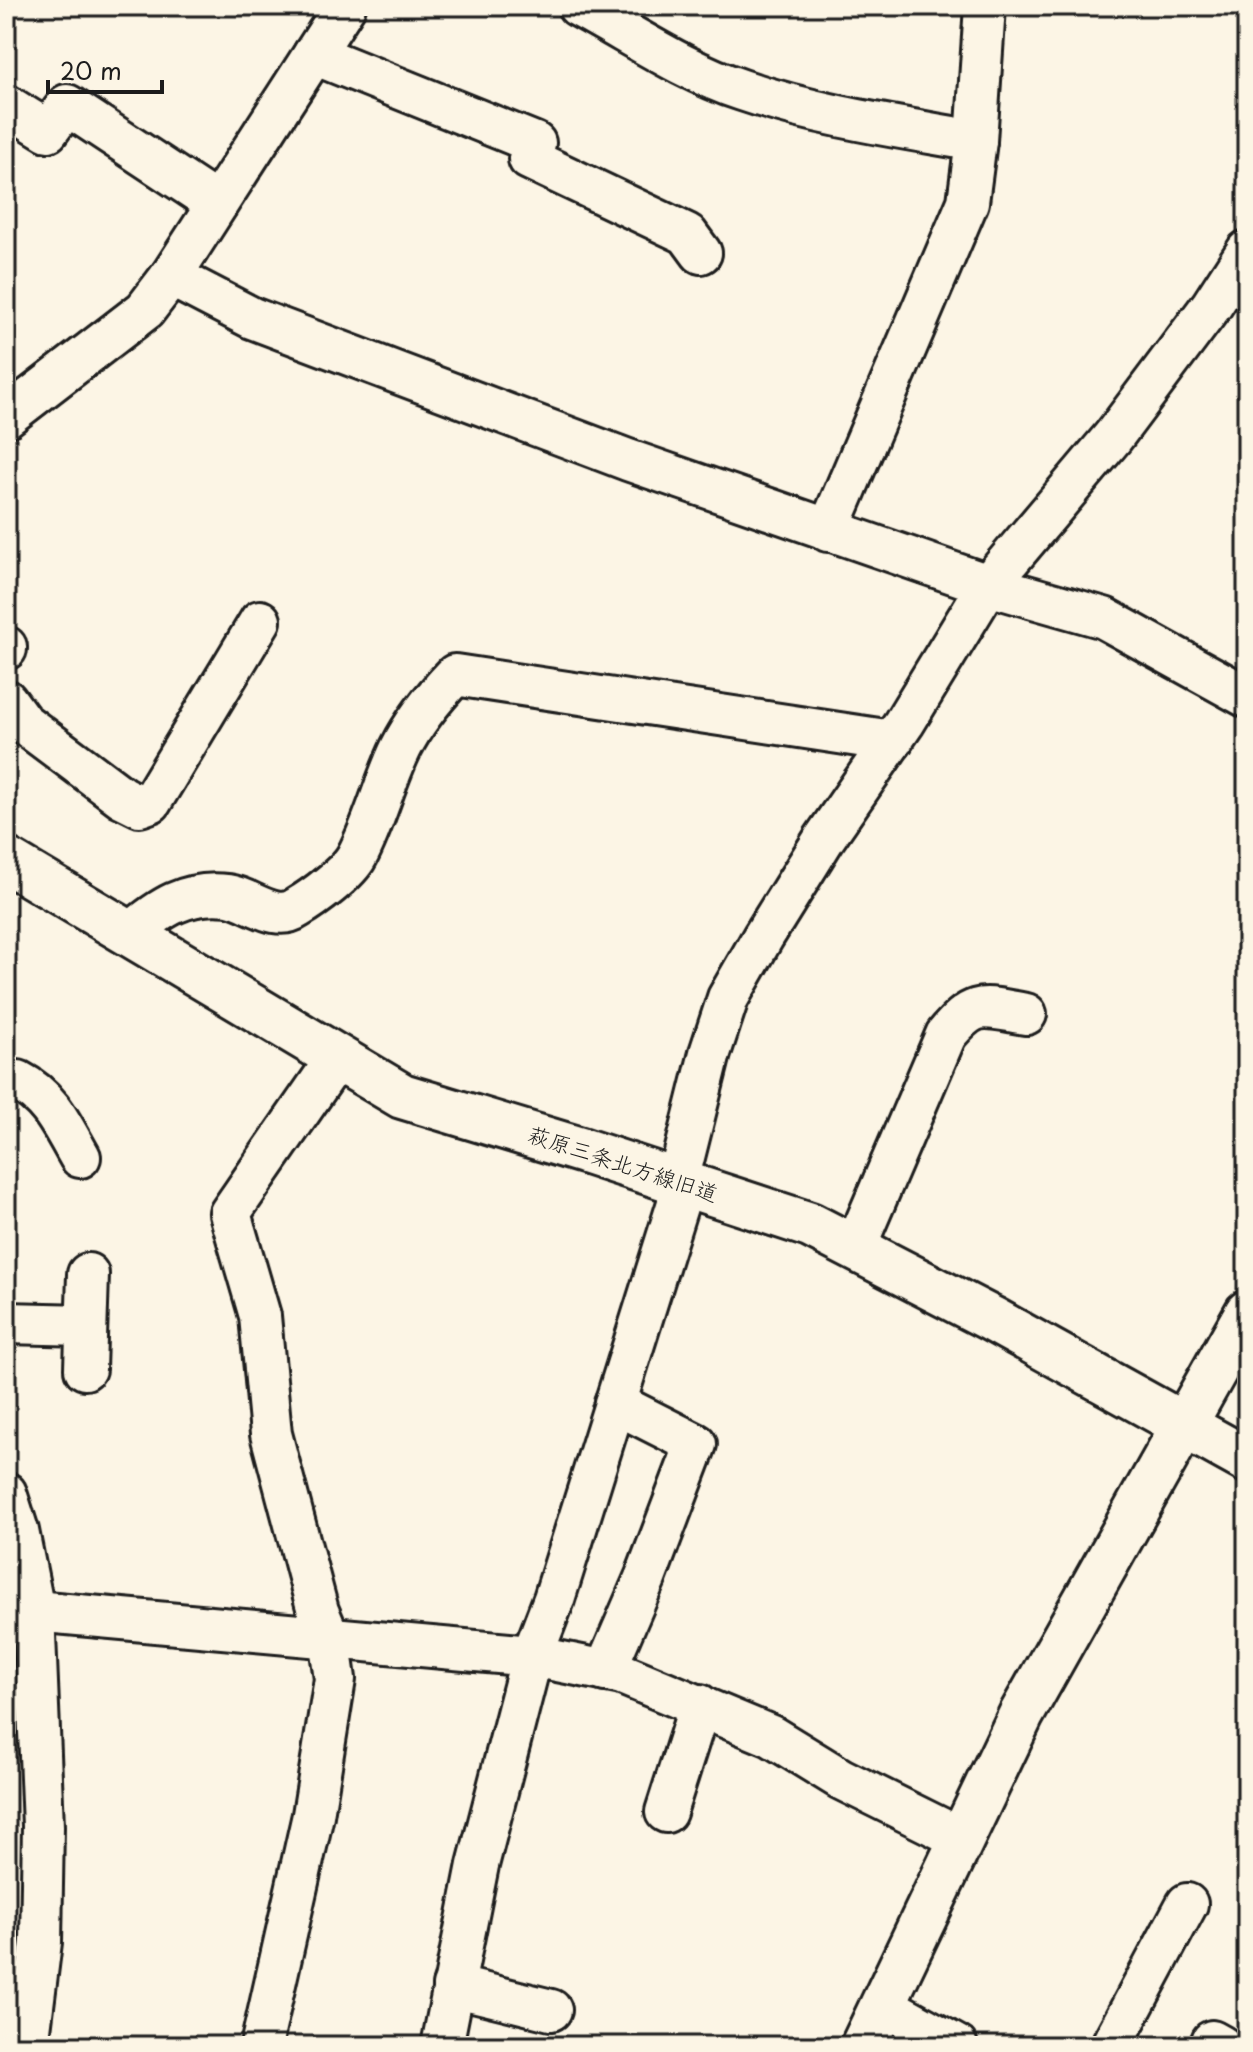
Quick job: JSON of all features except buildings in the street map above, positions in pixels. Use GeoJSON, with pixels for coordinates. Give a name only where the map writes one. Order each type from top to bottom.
{"type":"FeatureCollection","features":[{"type":"Feature","properties":{"kind":"street"},"geometry":{"type":"LineString","coordinates":[[6,417],[145,310],[171,276],[345,6]]}},
{"type":"Feature","properties":{"kind":"street"},"geometry":{"type":"LineString","coordinates":[[578,6],[675,61],[741,90],[836,117],[976,141]]}},
{"type":"Feature","properties":{"kind":"street"},"geometry":{"type":"LineString","coordinates":[[828,531],[968,202],[976,141],[985,6]]}},
{"type":"Feature","properties":{"kind":"street"},"geometry":{"type":"LineString","coordinates":[[314,54],[535,143],[529,159],[687,234],[701,253]]}},
{"type":"Feature","properties":{"kind":"street"},"geometry":{"type":"LineString","coordinates":[[6,105],[48,131],[67,105],[217,204]]}},
{"type":"Feature","properties":{"kind":"street"},"geometry":{"type":"LineString","coordinates":[[442,2046],[478,1865],[532,1656],[554,1599],[678,1203],[678,1181],[710,1053],[728,998],[824,839],[892,741],[988,585],[1113,437],[1212,305],[1247,251]]}},
{"type":"Feature","properties":{"kind":"street"},"geometry":{"type":"LineString","coordinates":[[171,276],[267,324],[628,460],[988,585],[1104,618],[1247,697]]}},
{"type":"Feature","properties":{"kind":"street"},"geometry":{"type":"LineString","coordinates":[[6,700],[22,722],[122,797],[140,806],[151,802],[260,621]]}},
{"type":"Feature","properties":{"kind":"street"},"geometry":{"type":"LineString","coordinates":[[130,934],[157,911],[188,896],[229,895],[275,913],[294,911],[319,892],[356,859],[401,749],[426,706],[455,675],[892,741]]}},
{"type":"Feature","properties":{"kind":"street","name":"萩原三条北方線旧道"},"geometry":{"type":"LineString","coordinates":[[6,860],[402,1096],[810,1225],[992,1319],[1247,1460]]}},
{"type":"Feature","properties":{"kind":"street"},"geometry":{"type":"LineString","coordinates":[[855,1248],[946,1035],[962,1015],[980,1006],[1026,1014]]}},
{"type":"Feature","properties":{"kind":"street"},"geometry":{"type":"LineString","coordinates":[[261,2046],[313,1815],[335,1679],[329,1637],[318,1611],[271,1434],[260,1316],[230,1213],[337,1058]]}},
{"type":"Feature","properties":{"kind":"street"},"geometry":{"type":"LineString","coordinates":[[6,1085],[18,1081],[47,1100],[80,1157]]}},
{"type":"Feature","properties":{"kind":"street"},"geometry":{"type":"LineString","coordinates":[[85,1369],[88,1274]]}},
{"type":"Feature","properties":{"kind":"street"},"geometry":{"type":"LineString","coordinates":[[863,2046],[1021,1715],[1247,1313]]}},
{"type":"Feature","properties":{"kind":"street"},"geometry":{"type":"LineString","coordinates":[[6,1323],[86,1325]]}},
{"type":"Feature","properties":{"kind":"street"},"geometry":{"type":"LineString","coordinates":[[605,1671],[646,1576],[696,1444],[615,1403]]}},
{"type":"Feature","properties":{"kind":"street"},"geometry":{"type":"LineString","coordinates":[[6,1493],[18,1531],[20,1612],[43,1826],[41,1942],[28,2046]]}},
{"type":"Feature","properties":{"kind":"street"},"geometry":{"type":"LineString","coordinates":[[20,1612],[532,1656],[622,1674],[771,1736],[841,1779],[962,1839]]}},
{"type":"Feature","properties":{"kind":"street"},"geometry":{"type":"LineString","coordinates":[[666,1812],[700,1705]]}},
{"type":"Feature","properties":{"kind":"street"},"geometry":{"type":"LineString","coordinates":[[1111,2046],[1187,1904]]}},
{"type":"Feature","properties":{"kind":"street"},"geometry":{"type":"LineString","coordinates":[[453,1986],[551,2010]]}},
{"type":"Feature","properties":{"kind":"street"},"geometry":{"type":"LineString","coordinates":[[883,2005],[957,2046]]}}]}
